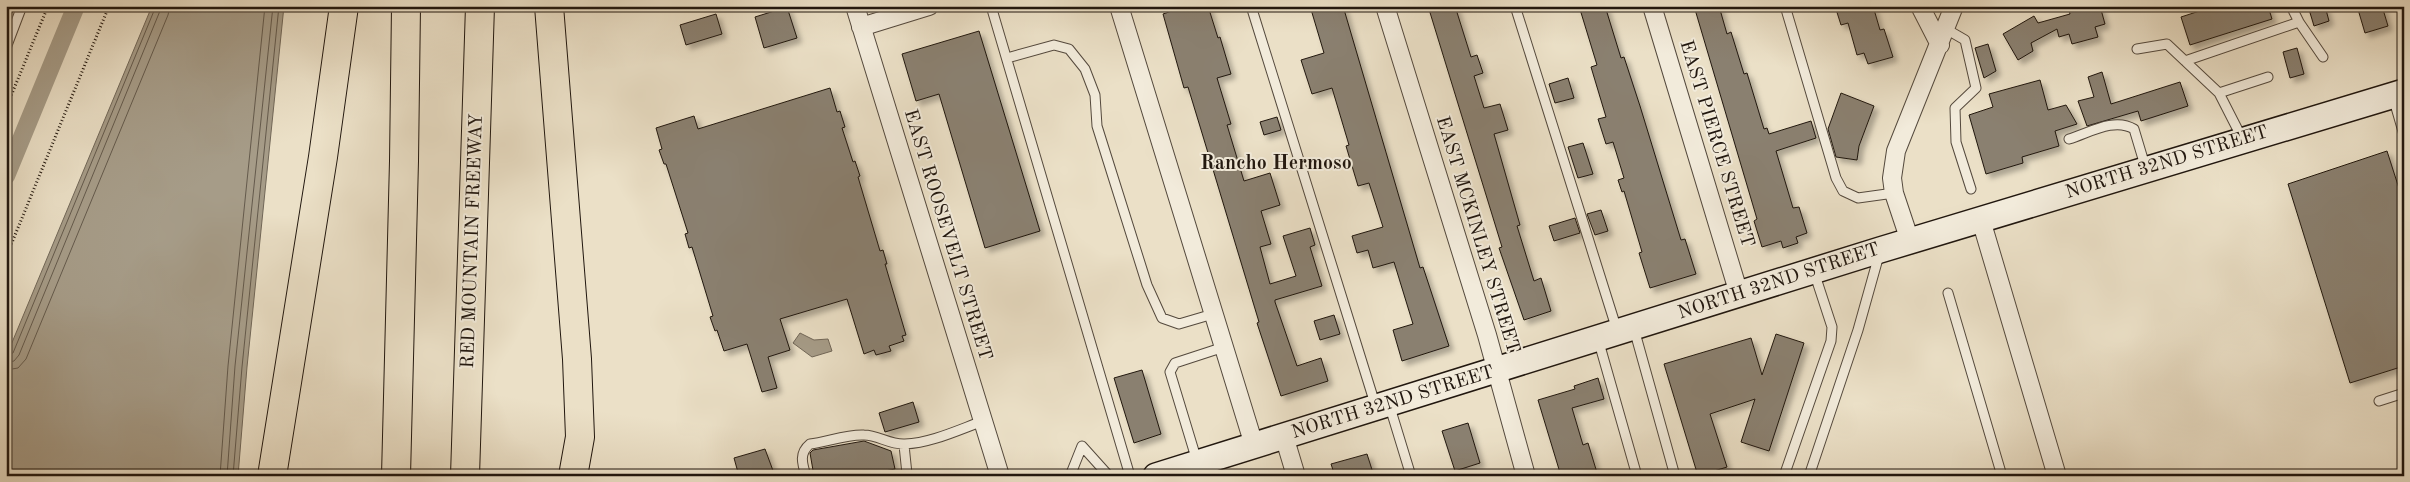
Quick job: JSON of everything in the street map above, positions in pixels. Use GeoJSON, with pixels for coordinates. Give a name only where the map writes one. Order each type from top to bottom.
{"type":"FeatureCollection","features":[{"type":"Feature","properties":{"kind":"highway"},"geometry":{"type":"LineString","coordinates":[[274,470],[344,6]]}},
{"type":"Feature","properties":{"kind":"highway"},"geometry":{"type":"LineString","coordinates":[[396,476],[406,6]]}},
{"type":"Feature","properties":{"kind":"highway","name":"RED MOUNTAIN FREEWAY"},"geometry":{"type":"LineString","coordinates":[[465,476],[480,6]]}},
{"type":"Feature","properties":{"kind":"highway"},"geometry":{"type":"LineString","coordinates":[[549,6],[573,296],[580,437],[589,476]]}},
{"type":"Feature","properties":{"kind":"highway"},"geometry":{"type":"LineString","coordinates":[[572,476],[580,437]]}},
{"type":"Feature","properties":{"kind":"main road","name":"NORTH 32ND STREET"},"geometry":{"type":"LineString","coordinates":[[1156,476],[1814,270],[2398,94]]}},
{"type":"Feature","properties":{"kind":"street","name":"EAST ROOSEVELT STREET"},"geometry":{"type":"LineString","coordinates":[[855,6],[1000,476]]}},
{"type":"Feature","properties":{"kind":"street"},"geometry":{"type":"LineString","coordinates":[[861,27],[929,6]]}},
{"type":"Feature","properties":{"kind":"street"},"geometry":{"type":"LineString","coordinates":[[1119,6],[1254,445]]}},
{"type":"Feature","properties":{"kind":"street","name":"EAST MCKINLEY STREET"},"geometry":{"type":"LineString","coordinates":[[1385,6],[1526,476]]}},
{"type":"Feature","properties":{"kind":"street","name":"EAST PIERCE STREET"},"geometry":{"type":"LineString","coordinates":[[1652,6],[1739,294]]}},
{"type":"Feature","properties":{"kind":"street"},"geometry":{"type":"LineString","coordinates":[[1920,6],[1943,37]]}},
{"type":"Feature","properties":{"kind":"street"},"geometry":{"type":"LineString","coordinates":[[1910,241],[1894,193],[1892,178],[1896,151],[1954,6]]}},
{"type":"Feature","properties":{"kind":"street"},"geometry":{"type":"LineString","coordinates":[[1981,220],[2057,476]]}},
{"type":"Feature","properties":{"kind":"street"},"geometry":{"type":"LineString","coordinates":[[1284,436],[1296,476]]}},
{"type":"Feature","properties":{"kind":"lane"},"geometry":{"type":"LineString","coordinates":[[6,48],[22,6]]}},
{"type":"Feature","properties":{"kind":"lane"},"geometry":{"type":"LineString","coordinates":[[991,6],[1130,476]]}},
{"type":"Feature","properties":{"kind":"lane"},"geometry":{"type":"LineString","coordinates":[[1251,6],[1382,406],[1411,476]]}},
{"type":"Feature","properties":{"kind":"lane"},"geometry":{"type":"LineString","coordinates":[[1515,6],[1616,333],[1637,476]]}},
{"type":"Feature","properties":{"kind":"lane"},"geometry":{"type":"LineString","coordinates":[[1785,6],[1836,178],[1842,191],[1858,198],[1894,193]]}},
{"type":"Feature","properties":{"kind":"lane"},"geometry":{"type":"LineString","coordinates":[[2291,6],[2299,22],[2323,57]]}},
{"type":"Feature","properties":{"kind":"lane"},"geometry":{"type":"LineString","coordinates":[[2185,61],[2299,22]]}},
{"type":"Feature","properties":{"kind":"lane"},"geometry":{"type":"LineString","coordinates":[[1943,37],[1965,40],[1976,88],[1955,108],[1956,142],[1971,189]]}},
{"type":"Feature","properties":{"kind":"lane"},"geometry":{"type":"LineString","coordinates":[[2137,49],[2167,44],[2219,93],[2243,140]]}},
{"type":"Feature","properties":{"kind":"lane"},"geometry":{"type":"LineString","coordinates":[[1007,58],[1054,45],[1069,49],[1085,70],[1095,95],[1097,126],[1147,284],[1162,318],[1179,324],[1214,314]]}},
{"type":"Feature","properties":{"kind":"lane"},"geometry":{"type":"LineString","coordinates":[[2219,93],[2268,77]]}},
{"type":"Feature","properties":{"kind":"lane"},"geometry":{"type":"LineString","coordinates":[[2398,94],[2404,135]]}},
{"type":"Feature","properties":{"kind":"lane"},"geometry":{"type":"LineString","coordinates":[[2069,139],[2115,124],[2126,124],[2134,129],[2146,169]]}},
{"type":"Feature","properties":{"kind":"lane"},"geometry":{"type":"LineString","coordinates":[[1809,476],[1858,330],[1880,250]]}},
{"type":"Feature","properties":{"kind":"lane"},"geometry":{"type":"LineString","coordinates":[[1784,476],[1831,341],[1832,326],[1814,270]]}},
{"type":"Feature","properties":{"kind":"lane"},"geometry":{"type":"LineString","coordinates":[[1948,293],[2002,476]]}},
{"type":"Feature","properties":{"kind":"lane"},"geometry":{"type":"LineString","coordinates":[[1616,333],[1646,372],[1675,476]]}},
{"type":"Feature","properties":{"kind":"lane"},"geometry":{"type":"LineString","coordinates":[[1198,463],[1170,372],[1175,363],[1224,347]]}},
{"type":"Feature","properties":{"kind":"lane"},"geometry":{"type":"LineString","coordinates":[[2379,401],[2404,393]]}},
{"type":"Feature","properties":{"kind":"lane"},"geometry":{"type":"LineString","coordinates":[[806,476],[802,456],[803,449],[810,444],[862,435],[873,436],[888,443],[904,445],[923,442],[983,421]]}},
{"type":"Feature","properties":{"kind":"lane"},"geometry":{"type":"LineString","coordinates":[[900,476],[907,474],[904,445]]}},
{"type":"Feature","properties":{"kind":"lane"},"geometry":{"type":"LineString","coordinates":[[1070,476],[1082,446],[1109,476]]}},
{"type":"Feature","properties":{"kind":"path"},"geometry":{"type":"LineString","coordinates":[[6,108],[48,6]]}},
{"type":"Feature","properties":{"kind":"path"},"geometry":{"type":"LineString","coordinates":[[6,257],[109,6]]}},
{"type":"Feature","properties":{"kind":"water"},"geometry":{"type":"Polygon","coordinates":[[[152,6],[284,6],[247,367],[238,476],[6,476],[6,357],[152,6]]]}},
{"type":"Feature","properties":{"kind":"water"},"geometry":{"type":"Polygon","coordinates":[[[800,333],[814,340],[828,339],[832,351],[812,357],[793,343],[800,333]]]}},
{"type":"Feature","properties":{"kind":"building"},"geometry":{"type":"Polygon","coordinates":[[[1187,6],[1208,6],[1218,38],[1220,37],[1231,74],[1217,78],[1231,124],[1227,125],[1244,181],[1270,173],[1280,205],[1261,211],[1271,244],[1260,247],[1270,284],[1296,276],[1283,236],[1310,228],[1315,245],[1310,247],[1322,286],[1275,300],[1275,302],[1297,366],[1321,358],[1328,381],[1281,396],[1257,323],[1259,322],[1188,87],[1184,88],[1163,14],[1187,6]]]}},
{"type":"Feature","properties":{"kind":"building"},"geometry":{"type":"Polygon","coordinates":[[[1310,6],[1343,6],[1420,268],[1423,267],[1449,346],[1402,361],[1393,330],[1413,324],[1394,262],[1373,268],[1368,250],[1357,253],[1352,236],[1383,227],[1369,183],[1358,186],[1346,146],[1349,145],[1332,88],[1312,94],[1301,60],[1324,53],[1310,6]]]}},
{"type":"Feature","properties":{"kind":"building"},"geometry":{"type":"Polygon","coordinates":[[[1428,6],[1455,6],[1471,57],[1477,55],[1483,73],[1474,76],[1484,108],[1500,104],[1508,130],[1494,134],[1520,225],[1517,226],[1534,281],[1541,278],[1551,311],[1524,320],[1499,248],[1502,247],[1428,6]]]}},
{"type":"Feature","properties":{"kind":"building"},"geometry":{"type":"Polygon","coordinates":[[[1579,6],[1605,6],[1621,58],[1624,57],[1640,106],[1681,240],[1685,239],[1696,274],[1650,288],[1639,253],[1642,252],[1624,191],[1622,192],[1618,180],[1624,178],[1613,142],[1606,144],[1598,119],[1606,117],[1591,67],[1597,65],[1579,6]]]}},
{"type":"Feature","properties":{"kind":"building"},"geometry":{"type":"Polygon","coordinates":[[[1694,6],[1719,6],[1727,34],[1731,32],[1744,74],[1747,73],[1764,129],[1767,128],[1769,134],[1811,121],[1816,138],[1776,151],[1793,208],[1799,207],[1807,233],[1796,237],[1798,243],[1783,248],[1781,241],[1762,247],[1754,221],[1757,219],[1694,6]]]}},
{"type":"Feature","properties":{"kind":"building"},"geometry":{"type":"Polygon","coordinates":[[[1835,6],[1873,6],[1880,30],[1884,29],[1893,57],[1868,64],[1864,53],[1857,55],[1848,23],[1841,25],[1835,6]]]}},
{"type":"Feature","properties":{"kind":"building"},"geometry":{"type":"Polygon","coordinates":[[[2068,6],[2100,6],[2105,24],[2095,27],[2098,37],[2072,44],[2069,34],[2059,37],[2057,29],[2031,43],[2033,51],[2018,60],[2003,34],[2034,16],[2038,23],[2070,14],[2068,6]]]}},
{"type":"Feature","properties":{"kind":"building"},"geometry":{"type":"Polygon","coordinates":[[[2215,6],[2268,6],[2272,19],[2190,45],[2181,17],[2215,6]]]}},
{"type":"Feature","properties":{"kind":"building"},"geometry":{"type":"Polygon","coordinates":[[[2308,6],[2325,6],[2329,21],[2314,26],[2308,6]]]}},
{"type":"Feature","properties":{"kind":"building"},"geometry":{"type":"Polygon","coordinates":[[[2357,6],[2382,6],[2388,26],[2365,33],[2357,6]]]}},
{"type":"Feature","properties":{"kind":"building"},"geometry":{"type":"Polygon","coordinates":[[[787,7],[797,38],[764,48],[755,17],[787,7]]]}},
{"type":"Feature","properties":{"kind":"building"},"geometry":{"type":"Polygon","coordinates":[[[716,14],[722,34],[686,45],[680,25],[716,14]]]}},
{"type":"Feature","properties":{"kind":"building"},"geometry":{"type":"Polygon","coordinates":[[[979,31],[1040,231],[985,248],[939,94],[916,101],[902,54],[979,31]]]}},
{"type":"Feature","properties":{"kind":"building"},"geometry":{"type":"Polygon","coordinates":[[[1988,44],[1996,71],[1984,78],[1975,48],[1988,44]]]}},
{"type":"Feature","properties":{"kind":"building"},"geometry":{"type":"Polygon","coordinates":[[[2297,48],[2304,74],[2290,78],[2283,52],[2297,48]]]}},
{"type":"Feature","properties":{"kind":"building"},"geometry":{"type":"Polygon","coordinates":[[[2102,72],[2111,104],[2180,82],[2188,106],[2141,121],[2138,111],[2087,126],[2078,101],[2094,97],[2088,77],[2102,72]]]}},
{"type":"Feature","properties":{"kind":"building"},"geometry":{"type":"Polygon","coordinates":[[[1568,78],[1574,98],[1555,103],[1549,84],[1568,78]]]}},
{"type":"Feature","properties":{"kind":"building"},"geometry":{"type":"Polygon","coordinates":[[[2040,80],[2048,110],[2066,105],[2077,124],[2055,131],[2059,146],[2022,157],[2023,163],[1986,174],[1969,115],[1993,107],[1989,94],[2040,80]]]}},
{"type":"Feature","properties":{"kind":"building"},"geometry":{"type":"Polygon","coordinates":[[[830,88],[837,112],[840,111],[845,127],[842,128],[853,162],[855,161],[860,176],[858,177],[880,251],[883,250],[887,264],[885,264],[906,335],[902,336],[904,341],[889,346],[891,351],[876,355],[874,350],[864,354],[847,299],[780,319],[790,350],[768,357],[777,388],[762,392],[747,344],[724,351],[717,330],[715,331],[710,317],[713,316],[692,247],[689,248],[685,234],[688,233],[666,164],[664,164],[659,150],[662,149],[656,128],[694,116],[698,129],[830,88]]]}},
{"type":"Feature","properties":{"kind":"building"},"geometry":{"type":"Polygon","coordinates":[[[1841,93],[1874,106],[1859,146],[1857,160],[1836,157],[1828,129],[1841,93]]]}},
{"type":"Feature","properties":{"kind":"building"},"geometry":{"type":"Polygon","coordinates":[[[1277,117],[1281,130],[1264,135],[1260,122],[1277,117]]]}},
{"type":"Feature","properties":{"kind":"building"},"geometry":{"type":"Polygon","coordinates":[[[1583,143],[1593,174],[1578,178],[1568,147],[1583,143]]]}},
{"type":"Feature","properties":{"kind":"building"},"geometry":{"type":"Polygon","coordinates":[[[2387,151],[2404,204],[2404,366],[2350,383],[2288,184],[2387,151]]]}},
{"type":"Feature","properties":{"kind":"building"},"geometry":{"type":"Polygon","coordinates":[[[1601,210],[1608,231],[1595,235],[1587,214],[1601,210]]]}},
{"type":"Feature","properties":{"kind":"building"},"geometry":{"type":"Polygon","coordinates":[[[1575,218],[1580,233],[1554,241],[1549,226],[1575,218]]]}},
{"type":"Feature","properties":{"kind":"building"},"geometry":{"type":"Polygon","coordinates":[[[1334,315],[1340,334],[1320,340],[1314,321],[1334,315]]]}},
{"type":"Feature","properties":{"kind":"building"},"geometry":{"type":"Polygon","coordinates":[[[1776,334],[1804,343],[1769,451],[1741,442],[1755,399],[1710,414],[1727,467],[1698,476],[1664,364],[1751,338],[1762,375],[1776,334]]]}},
{"type":"Feature","properties":{"kind":"building"},"geometry":{"type":"Polygon","coordinates":[[[1142,370],[1161,434],[1134,443],[1114,378],[1142,370]]]}},
{"type":"Feature","properties":{"kind":"building"},"geometry":{"type":"Polygon","coordinates":[[[1598,378],[1604,399],[1572,408],[1583,445],[1588,443],[1598,476],[1561,476],[1538,400],[1575,389],[1574,386],[1598,378]]]}},
{"type":"Feature","properties":{"kind":"building"},"geometry":{"type":"Polygon","coordinates":[[[913,402],[919,422],[885,432],[879,413],[913,402]]]}},
{"type":"Feature","properties":{"kind":"building"},"geometry":{"type":"Polygon","coordinates":[[[1468,423],[1480,463],[1455,471],[1442,431],[1468,423]]]}},
{"type":"Feature","properties":{"kind":"building"},"geometry":{"type":"Polygon","coordinates":[[[864,441],[891,451],[895,469],[860,476],[814,476],[810,453],[813,450],[864,441]]]}},
{"type":"Feature","properties":{"kind":"building"},"geometry":{"type":"Polygon","coordinates":[[[765,449],[775,476],[739,476],[734,458],[765,449]]]}},
{"type":"Feature","properties":{"kind":"building"},"geometry":{"type":"Polygon","coordinates":[[[1367,454],[1374,476],[1335,476],[1331,464],[1367,454]]]}},
{"type":"Feature","properties":{"kind":"waterway"},"geometry":{"type":"LineString","coordinates":[[6,176],[76,6]]}},
{"type":"Feature","properties":{"kind":"district","name":"Rancho Hermoso"},"geometry":{"type":"Point","coordinates":[1276,164]}}]}
